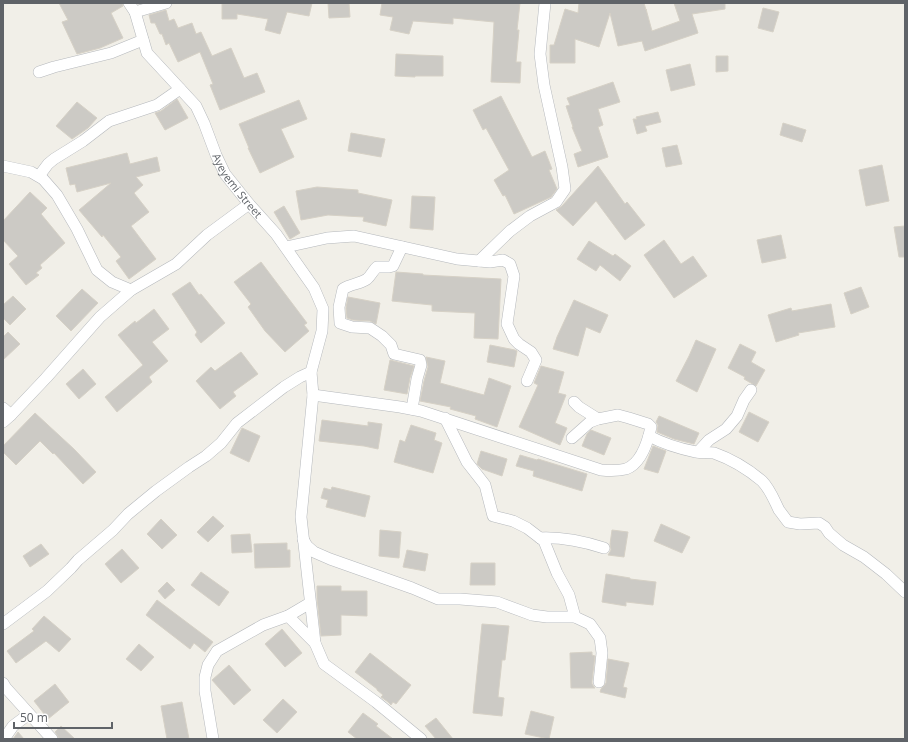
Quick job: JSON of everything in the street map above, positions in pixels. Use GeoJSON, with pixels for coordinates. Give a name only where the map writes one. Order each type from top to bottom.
{"type":"FeatureCollection","features":[{"type":"Feature","properties":{"kind":"street"},"geometry":{"type":"LineString","coordinates":[[132,8],[166,3]]}},
{"type":"Feature","properties":{"kind":"street"},"geometry":{"type":"LineString","coordinates":[[479,261],[510,231],[530,216],[556,202],[565,189],[562,167],[544,84],[540,54],[545,3]]}},
{"type":"Feature","properties":{"kind":"street","name":"Ayeyemi Street"},"geometry":{"type":"LineString","coordinates":[[132,8],[147,53],[196,106],[225,174],[286,247],[314,288],[323,309],[322,331],[311,372],[313,395],[301,517],[315,643]]}},
{"type":"Feature","properties":{"kind":"street"},"geometry":{"type":"LineString","coordinates":[[39,72],[111,53],[143,40]]}},
{"type":"Feature","properties":{"kind":"street"},"geometry":{"type":"LineString","coordinates":[[39,176],[54,159],[83,141],[109,121],[157,105],[180,89]]}},
{"type":"Feature","properties":{"kind":"street"},"geometry":{"type":"LineString","coordinates":[[3,166],[31,172],[43,179],[57,195],[77,229],[97,270],[112,282],[131,290]]}},
{"type":"Feature","properties":{"kind":"street"},"geometry":{"type":"LineString","coordinates":[[6,415],[100,317],[131,290],[176,264],[208,235],[249,204]]}},
{"type":"Feature","properties":{"kind":"street"},"geometry":{"type":"LineString","coordinates":[[286,247],[327,238],[354,236],[402,248],[457,259],[490,262],[503,260],[510,264],[514,276],[507,324],[514,339],[531,352],[536,360],[527,381]]}},
{"type":"Feature","properties":{"kind":"street"},"geometry":{"type":"LineString","coordinates":[[402,248],[392,266],[377,267],[365,280],[347,286],[343,289],[339,307],[340,323],[370,328],[382,336],[391,345],[394,354],[420,360],[421,365],[412,409]]}},
{"type":"Feature","properties":{"kind":"street"},"geometry":{"type":"LineString","coordinates":[[3,624],[47,591],[78,560],[113,530],[134,509],[167,482],[206,456],[221,443],[237,423],[284,387],[311,372]]}},
{"type":"Feature","properties":{"kind":"street"},"geometry":{"type":"LineString","coordinates":[[698,452],[709,440],[726,429],[737,416],[744,400],[751,390]]}},
{"type":"Feature","properties":{"kind":"street"},"geometry":{"type":"LineString","coordinates":[[313,395],[421,411],[601,470],[613,471],[627,468],[635,464],[648,441],[651,427],[648,424],[618,415],[590,422],[572,438]]}},
{"type":"Feature","properties":{"kind":"street"},"geometry":{"type":"LineString","coordinates":[[574,402],[598,419]]}},
{"type":"Feature","properties":{"kind":"street"},"geometry":{"type":"LineString","coordinates":[[445,418],[467,462],[485,485],[492,516],[513,521],[527,528],[544,541],[557,573],[569,595],[575,617]]}},
{"type":"Feature","properties":{"kind":"street"},"geometry":{"type":"LineString","coordinates":[[649,436],[687,450],[713,453],[737,463],[768,488],[780,511],[788,522],[818,524],[825,527],[829,533],[843,545],[864,556],[905,592]]}},
{"type":"Feature","properties":{"kind":"street"},"geometry":{"type":"LineString","coordinates":[[303,538],[307,546],[314,552],[438,598],[497,602],[532,615],[547,617],[575,617],[590,624],[600,638],[602,653],[599,682]]}},
{"type":"Feature","properties":{"kind":"street"},"geometry":{"type":"LineString","coordinates":[[540,538],[551,538],[593,544],[604,548]]}},
{"type":"Feature","properties":{"kind":"street"},"geometry":{"type":"LineString","coordinates":[[213,739],[206,697],[205,677],[208,665],[217,651],[263,625],[288,616],[310,603]]}},
{"type":"Feature","properties":{"kind":"street"},"geometry":{"type":"LineString","coordinates":[[288,616],[315,643],[324,664],[364,693],[419,738]]}},
{"type":"Feature","properties":{"kind":"street"},"geometry":{"type":"LineString","coordinates":[[3,683],[52,739]]}},
{"type":"Feature","properties":{"kind":"street"},"geometry":{"type":"LineString","coordinates":[[4,739],[13,726],[29,714]]}},
{"type":"Feature","properties":{"kind":"building"},"geometry":{"type":"Polygon","coordinates":[[[59,3],[122,3],[123,6],[111,13],[123,38],[100,48],[77,54],[62,22],[68,20],[59,3]]]}},
{"type":"Feature","properties":{"kind":"building"},"geometry":{"type":"Polygon","coordinates":[[[222,3],[312,3],[309,16],[287,12],[280,34],[265,30],[268,19],[237,14],[237,19],[222,19],[222,3]]]}},
{"type":"Feature","properties":{"kind":"building"},"geometry":{"type":"Polygon","coordinates":[[[328,3],[349,3],[350,17],[329,18],[328,3]]]}},
{"type":"Feature","properties":{"kind":"building"},"geometry":{"type":"Polygon","coordinates":[[[382,3],[520,3],[516,62],[521,62],[520,83],[491,82],[494,22],[453,18],[453,24],[413,21],[409,34],[390,30],[393,17],[380,15],[382,3]]]}},
{"type":"Feature","properties":{"kind":"building"},"geometry":{"type":"Polygon","coordinates":[[[579,3],[644,3],[652,31],[680,21],[674,3],[725,3],[725,9],[692,14],[698,33],[645,51],[642,41],[618,46],[610,13],[599,47],[575,39],[575,63],[550,63],[550,45],[554,45],[565,9],[578,13],[579,3]]]}},
{"type":"Feature","properties":{"kind":"building"},"geometry":{"type":"Polygon","coordinates":[[[763,8],[779,12],[773,32],[758,28],[763,8]]]}},
{"type":"Feature","properties":{"kind":"building"},"geometry":{"type":"Polygon","coordinates":[[[166,10],[169,21],[174,19],[178,28],[192,23],[196,34],[201,32],[212,56],[231,48],[244,78],[257,73],[265,92],[220,110],[210,85],[213,84],[200,52],[178,62],[169,43],[166,45],[162,34],[160,34],[155,23],[151,23],[149,15],[166,10]]]}},
{"type":"Feature","properties":{"kind":"building"},"geometry":{"type":"Polygon","coordinates":[[[396,54],[443,56],[443,76],[395,76],[396,54]]]}},
{"type":"Feature","properties":{"kind":"building"},"geometry":{"type":"Polygon","coordinates":[[[716,56],[728,56],[728,71],[716,72],[716,56]]]}},
{"type":"Feature","properties":{"kind":"building"},"geometry":{"type":"Polygon","coordinates":[[[690,64],[695,85],[671,91],[666,70],[690,64]]]}},
{"type":"Feature","properties":{"kind":"building"},"geometry":{"type":"Polygon","coordinates":[[[613,82],[620,102],[598,109],[603,125],[598,127],[608,157],[578,167],[574,154],[582,151],[572,127],[566,106],[570,105],[567,98],[613,82]]]}},
{"type":"Feature","properties":{"kind":"building"},"geometry":{"type":"Polygon","coordinates":[[[501,96],[532,157],[545,151],[552,169],[549,170],[557,189],[551,197],[514,214],[505,195],[503,196],[494,180],[509,170],[486,128],[483,130],[473,110],[501,96]]]}},
{"type":"Feature","properties":{"kind":"building"},"geometry":{"type":"Polygon","coordinates":[[[177,99],[188,118],[165,130],[155,113],[161,111],[177,99]]]}},
{"type":"Feature","properties":{"kind":"building"},"geometry":{"type":"Polygon","coordinates":[[[299,100],[307,119],[281,129],[294,157],[260,173],[239,124],[299,100]]]}},
{"type":"Feature","properties":{"kind":"building"},"geometry":{"type":"Polygon","coordinates":[[[77,102],[97,118],[88,128],[72,139],[56,126],[77,102]]]}},
{"type":"Feature","properties":{"kind":"building"},"geometry":{"type":"Polygon","coordinates":[[[658,112],[661,122],[645,126],[647,131],[637,134],[633,119],[658,112]]]}},
{"type":"Feature","properties":{"kind":"building"},"geometry":{"type":"Polygon","coordinates":[[[783,123],[806,130],[802,142],[780,135],[783,123]]]}},
{"type":"Feature","properties":{"kind":"building"},"geometry":{"type":"Polygon","coordinates":[[[351,133],[385,139],[381,157],[348,151],[351,133]]]}},
{"type":"Feature","properties":{"kind":"building"},"geometry":{"type":"Polygon","coordinates":[[[677,145],[682,164],[666,167],[662,148],[677,145]]]}},
{"type":"Feature","properties":{"kind":"building"},"geometry":{"type":"Polygon","coordinates":[[[127,153],[130,164],[157,157],[160,171],[136,177],[143,185],[134,193],[149,212],[131,226],[156,259],[129,279],[116,261],[121,257],[103,235],[102,237],[79,210],[111,183],[77,192],[75,184],[70,185],[66,168],[127,153]]]}},
{"type":"Feature","properties":{"kind":"building"},"geometry":{"type":"Polygon","coordinates":[[[882,165],[889,201],[866,206],[859,170],[882,165]]]}},
{"type":"Feature","properties":{"kind":"building"},"geometry":{"type":"Polygon","coordinates":[[[598,166],[625,204],[627,202],[645,225],[625,240],[596,201],[573,226],[556,210],[562,206],[598,166]]]}},
{"type":"Feature","properties":{"kind":"building"},"geometry":{"type":"Polygon","coordinates":[[[317,187],[358,190],[358,193],[392,200],[386,226],[363,221],[364,217],[328,215],[301,220],[296,191],[317,187]]]}},
{"type":"Feature","properties":{"kind":"building"},"geometry":{"type":"Polygon","coordinates":[[[30,192],[47,208],[41,214],[65,243],[40,265],[42,268],[36,273],[39,275],[26,285],[9,264],[18,256],[3,240],[3,221],[30,192]]]}},
{"type":"Feature","properties":{"kind":"building"},"geometry":{"type":"Polygon","coordinates":[[[412,196],[435,197],[433,230],[410,228],[412,196]]]}},
{"type":"Feature","properties":{"kind":"building"},"geometry":{"type":"Polygon","coordinates":[[[284,206],[300,233],[290,239],[274,212],[284,206]]]}},
{"type":"Feature","properties":{"kind":"building"},"geometry":{"type":"Polygon","coordinates":[[[905,226],[905,257],[899,257],[894,227],[905,226]]]}},
{"type":"Feature","properties":{"kind":"building"},"geometry":{"type":"Polygon","coordinates":[[[781,235],[786,258],[762,263],[757,240],[781,235]]]}},
{"type":"Feature","properties":{"kind":"building"},"geometry":{"type":"Polygon","coordinates":[[[664,240],[681,264],[693,256],[707,276],[674,298],[644,255],[664,240]]]}},
{"type":"Feature","properties":{"kind":"building"},"geometry":{"type":"Polygon","coordinates":[[[589,241],[613,256],[615,254],[631,266],[620,281],[600,265],[596,271],[577,259],[589,241]]]}},
{"type":"Feature","properties":{"kind":"building"},"geometry":{"type":"Polygon","coordinates":[[[261,262],[307,323],[304,325],[309,331],[285,352],[265,331],[248,307],[251,304],[234,282],[261,262]]]}},
{"type":"Feature","properties":{"kind":"building"},"geometry":{"type":"Polygon","coordinates":[[[396,272],[501,279],[498,339],[474,338],[475,313],[432,311],[432,305],[392,301],[396,272]]]}},
{"type":"Feature","properties":{"kind":"building"},"geometry":{"type":"Polygon","coordinates":[[[190,282],[199,295],[201,294],[225,323],[201,343],[195,335],[197,332],[172,294],[190,282]]]}},
{"type":"Feature","properties":{"kind":"building"},"geometry":{"type":"Polygon","coordinates":[[[861,287],[869,307],[851,314],[844,293],[861,287]]]}},
{"type":"Feature","properties":{"kind":"building"},"geometry":{"type":"Polygon","coordinates":[[[82,289],[98,303],[71,331],[56,316],[82,289]]]}},
{"type":"Feature","properties":{"kind":"building"},"geometry":{"type":"Polygon","coordinates":[[[13,296],[26,309],[10,325],[3,318],[3,305],[13,296]]]}},
{"type":"Feature","properties":{"kind":"building"},"geometry":{"type":"Polygon","coordinates":[[[348,297],[380,303],[376,324],[370,321],[353,320],[347,318],[346,308],[348,297]]]}},
{"type":"Feature","properties":{"kind":"building"},"geometry":{"type":"Polygon","coordinates":[[[574,300],[608,315],[600,333],[586,327],[578,356],[553,349],[574,300]]]}},
{"type":"Feature","properties":{"kind":"building"},"geometry":{"type":"Polygon","coordinates":[[[831,304],[835,327],[798,333],[799,335],[776,342],[768,315],[791,308],[792,311],[831,304]]]}},
{"type":"Feature","properties":{"kind":"building"},"geometry":{"type":"Polygon","coordinates":[[[154,309],[169,329],[152,342],[168,361],[149,377],[152,382],[117,412],[105,397],[143,365],[118,335],[135,321],[136,323],[154,309]]]}},
{"type":"Feature","properties":{"kind":"building"},"geometry":{"type":"Polygon","coordinates":[[[8,332],[20,344],[3,360],[3,337],[8,332]]]}},
{"type":"Feature","properties":{"kind":"building"},"geometry":{"type":"Polygon","coordinates":[[[696,340],[716,349],[697,392],[676,381],[696,340]]]}},
{"type":"Feature","properties":{"kind":"building"},"geometry":{"type":"Polygon","coordinates":[[[740,344],[756,352],[751,362],[765,370],[756,386],[744,379],[745,377],[728,368],[740,344]]]}},
{"type":"Feature","properties":{"kind":"building"},"geometry":{"type":"Polygon","coordinates":[[[490,345],[517,351],[514,367],[487,362],[490,345]]]}},
{"type":"Feature","properties":{"kind":"building"},"geometry":{"type":"Polygon","coordinates":[[[241,352],[258,374],[233,392],[236,396],[220,409],[196,381],[211,367],[215,371],[241,352]]]}},
{"type":"Feature","properties":{"kind":"building"},"geometry":{"type":"Polygon","coordinates":[[[426,357],[445,361],[440,383],[484,395],[489,378],[511,386],[497,427],[475,419],[476,416],[450,409],[451,407],[420,401],[428,367],[426,357]]]}},
{"type":"Feature","properties":{"kind":"building"},"geometry":{"type":"Polygon","coordinates":[[[390,360],[414,366],[407,394],[384,390],[390,360]]]}},
{"type":"Feature","properties":{"kind":"building"},"geometry":{"type":"Polygon","coordinates":[[[541,366],[564,372],[558,393],[566,395],[555,423],[567,428],[560,445],[519,427],[538,385],[534,383],[541,366]]]}},
{"type":"Feature","properties":{"kind":"building"},"geometry":{"type":"Polygon","coordinates":[[[83,369],[96,384],[79,399],[66,384],[83,369]]]}},
{"type":"Feature","properties":{"kind":"building"},"geometry":{"type":"Polygon","coordinates":[[[749,412],[769,422],[758,442],[739,432],[749,412]]]}},
{"type":"Feature","properties":{"kind":"building"},"geometry":{"type":"Polygon","coordinates":[[[35,413],[74,449],[96,472],[83,484],[54,453],[53,454],[40,441],[16,465],[3,452],[3,446],[35,413]]]}},
{"type":"Feature","properties":{"kind":"building"},"geometry":{"type":"Polygon","coordinates":[[[659,416],[699,433],[694,444],[674,439],[657,432],[658,425],[656,422],[659,416]]]}},
{"type":"Feature","properties":{"kind":"building"},"geometry":{"type":"Polygon","coordinates":[[[322,420],[368,426],[368,422],[382,424],[378,449],[319,441],[322,420]]]}},
{"type":"Feature","properties":{"kind":"building"},"geometry":{"type":"Polygon","coordinates":[[[411,425],[436,433],[434,440],[442,443],[433,473],[394,462],[400,440],[405,442],[411,425]]]}},
{"type":"Feature","properties":{"kind":"building"},"geometry":{"type":"Polygon","coordinates":[[[242,428],[260,436],[249,462],[230,453],[242,428]]]}},
{"type":"Feature","properties":{"kind":"building"},"geometry":{"type":"Polygon","coordinates":[[[591,430],[611,438],[604,455],[582,446],[587,434],[591,430]]]}},
{"type":"Feature","properties":{"kind":"building"},"geometry":{"type":"Polygon","coordinates":[[[653,446],[666,451],[658,473],[644,469],[653,446]]]}},
{"type":"Feature","properties":{"kind":"building"},"geometry":{"type":"Polygon","coordinates":[[[481,451],[507,459],[502,476],[482,469],[477,464],[481,451]]]}},
{"type":"Feature","properties":{"kind":"building"},"geometry":{"type":"Polygon","coordinates":[[[520,455],[587,474],[582,491],[533,476],[534,471],[516,466],[520,455]]]}},
{"type":"Feature","properties":{"kind":"building"},"geometry":{"type":"Polygon","coordinates":[[[332,487],[370,496],[365,517],[326,507],[328,500],[321,498],[324,488],[331,490],[332,487]]]}},
{"type":"Feature","properties":{"kind":"building"},"geometry":{"type":"Polygon","coordinates":[[[213,516],[224,526],[208,542],[197,532],[213,516]]]}},
{"type":"Feature","properties":{"kind":"building"},"geometry":{"type":"Polygon","coordinates":[[[161,519],[177,535],[162,549],[147,534],[161,519]]]}},
{"type":"Feature","properties":{"kind":"building"},"geometry":{"type":"Polygon","coordinates":[[[661,524],[690,537],[682,553],[654,541],[661,524]]]}},
{"type":"Feature","properties":{"kind":"building"},"geometry":{"type":"Polygon","coordinates":[[[380,530],[401,532],[399,558],[379,556],[380,530]]]}},
{"type":"Feature","properties":{"kind":"building"},"geometry":{"type":"Polygon","coordinates":[[[612,530],[628,532],[624,557],[608,555],[611,550],[610,544],[612,530]]]}},
{"type":"Feature","properties":{"kind":"building"},"geometry":{"type":"Polygon","coordinates":[[[250,534],[252,552],[232,553],[231,535],[250,534]]]}},
{"type":"Feature","properties":{"kind":"building"},"geometry":{"type":"Polygon","coordinates":[[[287,543],[287,550],[290,550],[290,567],[255,568],[254,544],[287,543]]]}},
{"type":"Feature","properties":{"kind":"building"},"geometry":{"type":"Polygon","coordinates":[[[41,544],[49,554],[30,567],[23,556],[41,544]]]}},
{"type":"Feature","properties":{"kind":"building"},"geometry":{"type":"Polygon","coordinates":[[[122,549],[139,568],[121,583],[105,564],[122,549]]]}},
{"type":"Feature","properties":{"kind":"building"},"geometry":{"type":"Polygon","coordinates":[[[407,550],[428,554],[425,571],[403,567],[407,550]]]}},
{"type":"Feature","properties":{"kind":"building"},"geometry":{"type":"Polygon","coordinates":[[[471,563],[495,563],[495,585],[470,585],[471,563]]]}},
{"type":"Feature","properties":{"kind":"building"},"geometry":{"type":"Polygon","coordinates":[[[201,572],[229,592],[219,606],[191,585],[201,572]]]}},
{"type":"Feature","properties":{"kind":"building"},"geometry":{"type":"Polygon","coordinates":[[[606,574],[656,582],[653,605],[626,602],[626,606],[602,602],[606,574]]]}},
{"type":"Feature","properties":{"kind":"building"},"geometry":{"type":"Polygon","coordinates":[[[167,582],[175,590],[165,599],[158,591],[167,582]]]}},
{"type":"Feature","properties":{"kind":"building"},"geometry":{"type":"Polygon","coordinates":[[[317,586],[341,586],[341,591],[367,591],[367,616],[341,615],[341,635],[321,636],[317,586]]]}},
{"type":"Feature","properties":{"kind":"building"},"geometry":{"type":"Polygon","coordinates":[[[157,600],[213,642],[205,652],[194,643],[190,649],[146,615],[157,600]]]}},
{"type":"Feature","properties":{"kind":"building"},"geometry":{"type":"Polygon","coordinates":[[[44,616],[71,639],[59,652],[46,641],[16,663],[7,651],[34,631],[32,629],[44,616]]]}},
{"type":"Feature","properties":{"kind":"building"},"geometry":{"type":"Polygon","coordinates":[[[482,624],[509,626],[505,660],[502,660],[498,697],[504,698],[502,716],[473,713],[482,624]]]}},
{"type":"Feature","properties":{"kind":"building"},"geometry":{"type":"Polygon","coordinates":[[[282,629],[302,653],[285,667],[265,644],[282,629]]]}},
{"type":"Feature","properties":{"kind":"building"},"geometry":{"type":"Polygon","coordinates":[[[139,644],[154,657],[141,671],[126,659],[139,644]]]}},
{"type":"Feature","properties":{"kind":"building"},"geometry":{"type":"Polygon","coordinates":[[[592,652],[592,655],[595,656],[592,684],[595,688],[571,688],[570,653],[592,652]]]}},
{"type":"Feature","properties":{"kind":"building"},"geometry":{"type":"Polygon","coordinates":[[[370,653],[411,685],[396,704],[393,702],[391,705],[381,697],[383,695],[377,689],[355,672],[370,653]]]}},
{"type":"Feature","properties":{"kind":"building"},"geometry":{"type":"Polygon","coordinates":[[[608,659],[629,663],[623,687],[627,688],[625,698],[600,692],[606,683],[608,659]]]}},
{"type":"Feature","properties":{"kind":"building"},"geometry":{"type":"Polygon","coordinates":[[[229,665],[251,690],[234,705],[212,680],[229,665]]]}},
{"type":"Feature","properties":{"kind":"building"},"geometry":{"type":"Polygon","coordinates":[[[55,684],[69,702],[48,719],[34,701],[55,684]]]}},
{"type":"Feature","properties":{"kind":"building"},"geometry":{"type":"Polygon","coordinates":[[[283,699],[297,712],[277,733],[263,720],[283,699]]]}},
{"type":"Feature","properties":{"kind":"building"},"geometry":{"type":"Polygon","coordinates":[[[182,702],[189,739],[167,739],[161,706],[182,702]]]}},
{"type":"Feature","properties":{"kind":"building"},"geometry":{"type":"Polygon","coordinates":[[[531,711],[554,717],[549,739],[525,734],[531,711]]]}},
{"type":"Feature","properties":{"kind":"building"},"geometry":{"type":"Polygon","coordinates":[[[363,713],[378,724],[376,726],[393,739],[357,739],[348,732],[363,713]]]}},
{"type":"Feature","properties":{"kind":"building"},"geometry":{"type":"Polygon","coordinates":[[[436,718],[453,739],[436,739],[425,726],[436,718]]]}},
{"type":"Feature","properties":{"kind":"building"},"geometry":{"type":"Polygon","coordinates":[[[61,726],[75,739],[59,739],[55,732],[61,726]]]}},
{"type":"Feature","properties":{"kind":"building"},"geometry":{"type":"Polygon","coordinates":[[[18,732],[24,739],[13,739],[18,732]]]}}]}
